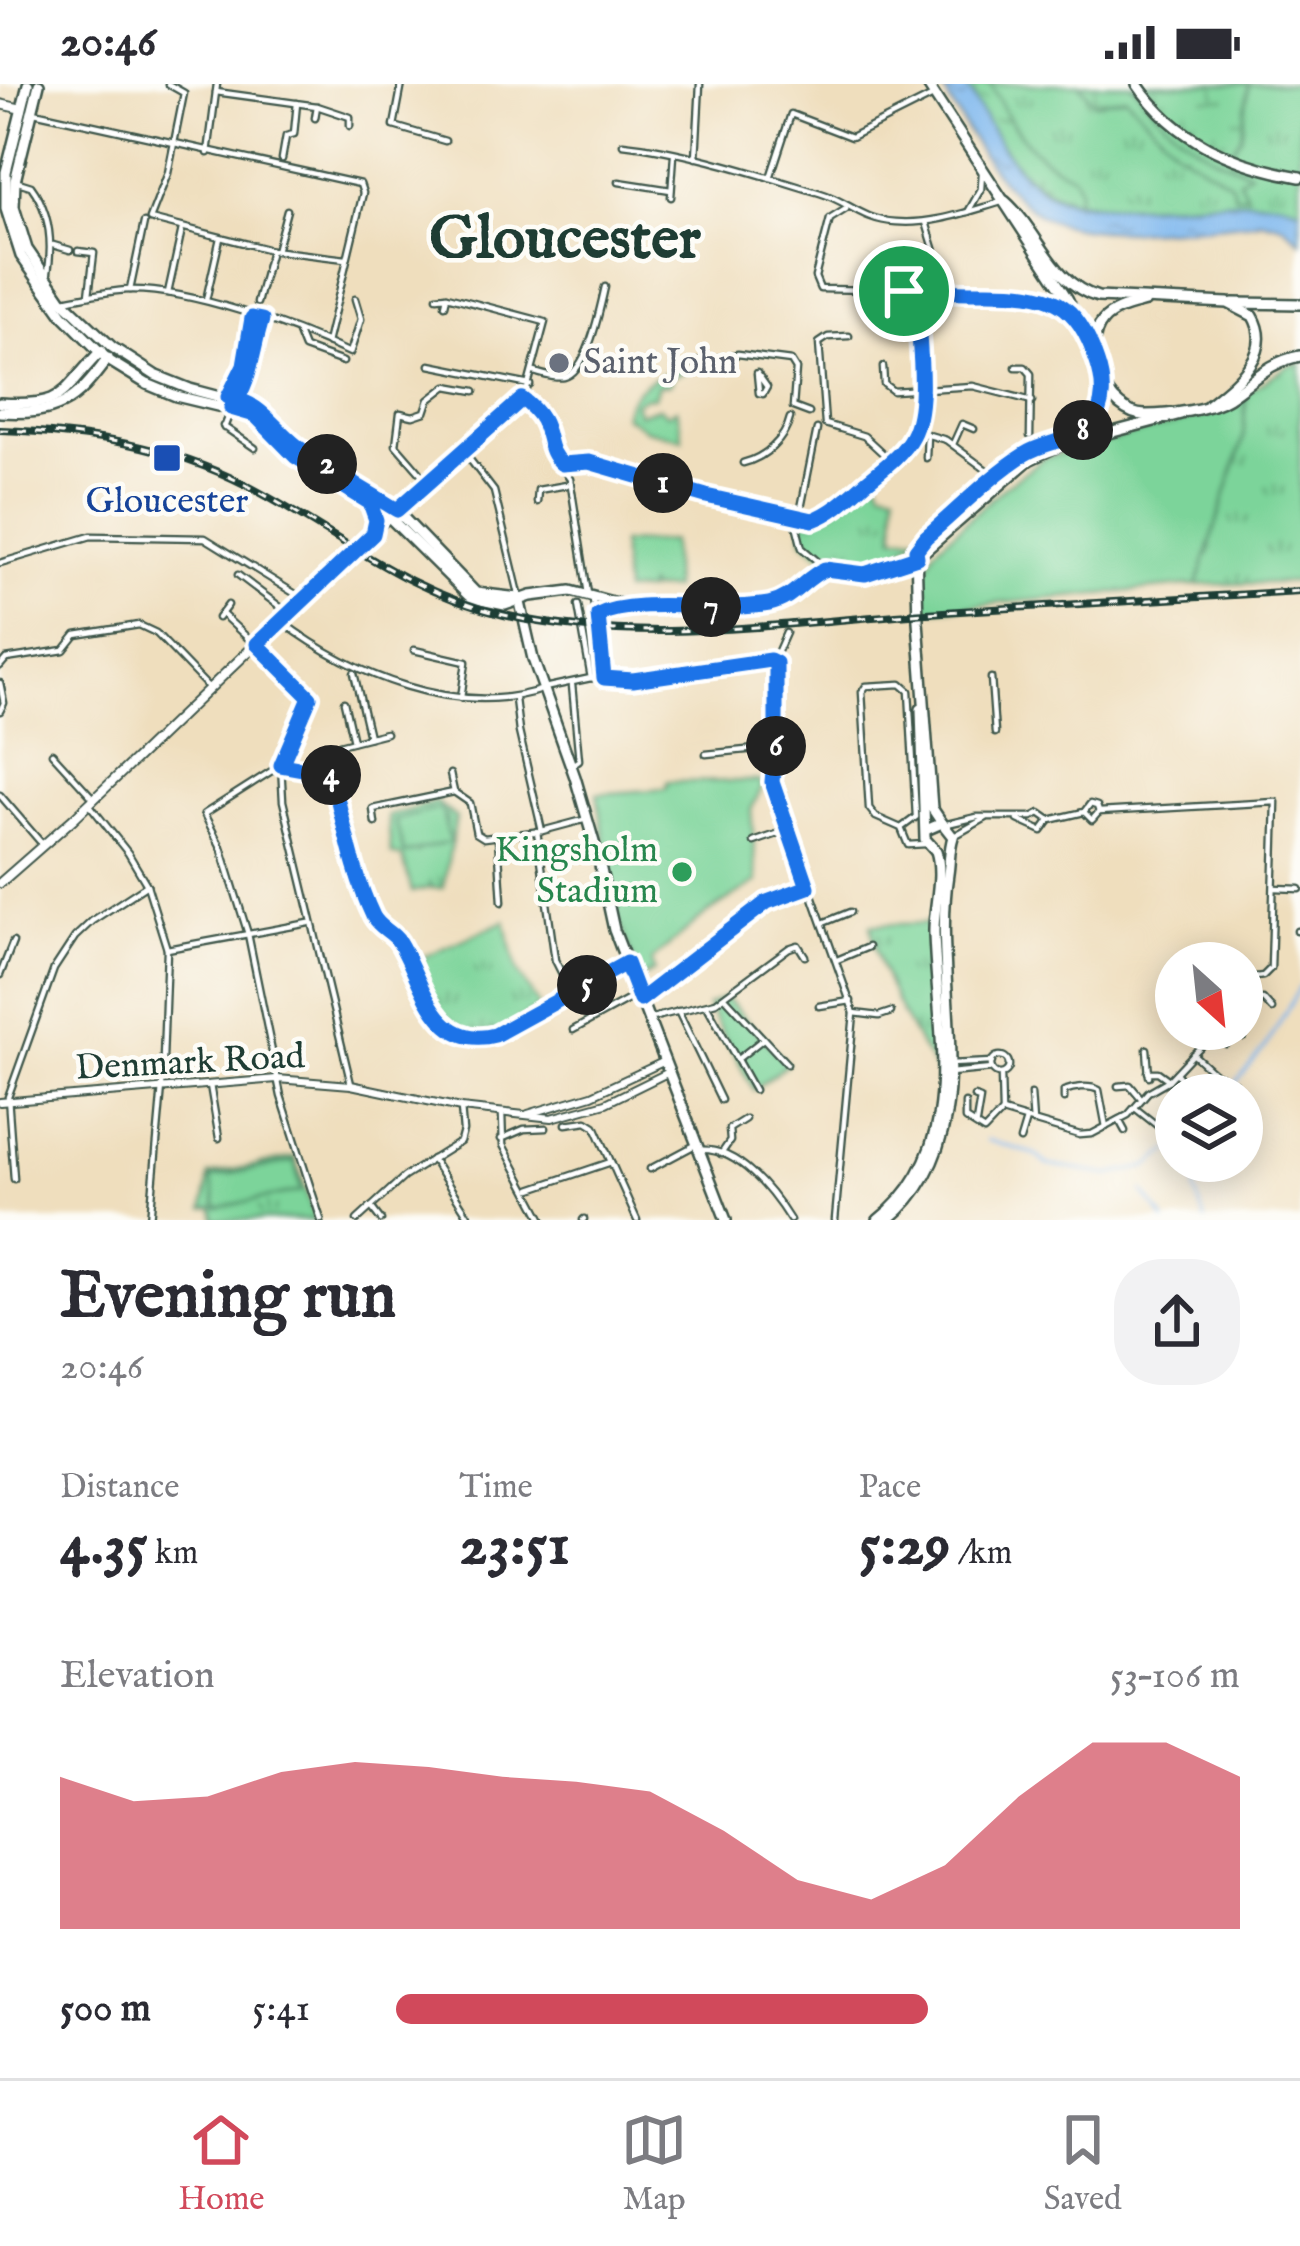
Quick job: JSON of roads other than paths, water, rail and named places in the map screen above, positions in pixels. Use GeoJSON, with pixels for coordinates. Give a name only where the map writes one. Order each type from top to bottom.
{"type":"FeatureCollection","features":[{"type":"Feature","properties":{"kind":"main road"},"geometry":{"type":"LineString","coordinates":[[28,84],[15,181],[16,220],[56,300],[112,347],[172,383],[232,401],[255,415],[296,457],[393,513]]}},
{"type":"Feature","properties":{"kind":"main road"},"geometry":{"type":"LineString","coordinates":[[39,84],[6,172],[8,221],[21,256],[104,356],[176,396],[258,406],[302,450],[393,513],[476,592],[519,598],[572,591],[631,607],[768,604],[797,592],[825,569],[865,574],[917,557],[1018,468],[1042,453],[1227,399],[1266,367],[1300,356]]}},
{"type":"Feature","properties":{"kind":"main road"},"geometry":{"type":"LineString","coordinates":[[927,84],[1078,317],[1103,383],[1119,406],[1134,414],[1192,408]]}},
{"type":"Feature","properties":{"kind":"main road"},"geometry":{"type":"LineString","coordinates":[[1137,84],[1181,131],[1220,155],[1300,177]]}},
{"type":"Feature","properties":{"kind":"main road"},"geometry":{"type":"LineString","coordinates":[[0,104],[27,110]]}},
{"type":"Feature","properties":{"kind":"main road"},"geometry":{"type":"LineString","coordinates":[[1005,201],[1069,284],[1082,292],[1156,301],[1298,304]]}},
{"type":"Feature","properties":{"kind":"main road"},"geometry":{"type":"LineString","coordinates":[[1096,358],[1096,335],[1106,318],[1121,309],[1156,301]]}},
{"type":"Feature","properties":{"kind":"main road"},"geometry":{"type":"LineString","coordinates":[[1209,404],[1245,372],[1259,343],[1260,330],[1253,316],[1228,304]]}},
{"type":"Feature","properties":{"kind":"main road"},"geometry":{"type":"LineString","coordinates":[[0,408],[28,413],[57,409],[79,394],[112,347]]}},
{"type":"Feature","properties":{"kind":"main road"},"geometry":{"type":"LineString","coordinates":[[888,1220],[909,1201],[936,1158],[949,1113],[934,931],[939,868],[926,830],[916,550],[1018,459],[1091,424],[1100,410],[1103,383]]}},
{"type":"Feature","properties":{"kind":"main road"},"geometry":{"type":"LineString","coordinates":[[370,503],[376,520],[373,534]]}},
{"type":"Feature","properties":{"kind":"main road"},"geometry":{"type":"LineString","coordinates":[[0,883],[393,513]]}},
{"type":"Feature","properties":{"kind":"main road"},"geometry":{"type":"LineString","coordinates":[[519,598],[587,819],[614,930],[726,1220]]}},
{"type":"Feature","properties":{"kind":"main road"},"geometry":{"type":"LineString","coordinates":[[878,1220],[901,1199],[928,1157],[940,1120],[946,1069],[942,928],[951,842],[932,808],[922,692]]}},
{"type":"Feature","properties":{"kind":"main road"},"geometry":{"type":"LineString","coordinates":[[926,830],[944,824]]}},
{"type":"Feature","properties":{"kind":"main road"},"geometry":{"type":"LineString","coordinates":[[931,848],[951,842]]}},
{"type":"Feature","properties":{"kind":"street"},"geometry":{"type":"LineString","coordinates":[[130,290],[147,221],[174,145],[184,93],[168,84]]}},
{"type":"Feature","properties":{"kind":"street"},"geometry":{"type":"LineString","coordinates":[[402,84],[394,126],[445,141]]}},
{"type":"Feature","properties":{"kind":"street"},"geometry":{"type":"LineString","coordinates":[[696,158],[700,84]]}},
{"type":"Feature","properties":{"kind":"street"},"geometry":{"type":"LineString","coordinates":[[208,153],[216,88],[345,113],[350,126]]}},
{"type":"Feature","properties":{"kind":"street"},"geometry":{"type":"LineString","coordinates":[[770,178],[791,114],[851,137],[934,96]]}},
{"type":"Feature","properties":{"kind":"street"},"geometry":{"type":"LineString","coordinates":[[282,159],[286,136],[294,134],[297,103]]}},
{"type":"Feature","properties":{"kind":"street"},"geometry":{"type":"LineString","coordinates":[[315,118],[317,106]]}},
{"type":"Feature","properties":{"kind":"street"},"geometry":{"type":"LineString","coordinates":[[27,110],[356,183],[362,188],[327,343]]}},
{"type":"Feature","properties":{"kind":"street"},"geometry":{"type":"LineString","coordinates":[[623,144],[696,158],[826,194],[846,209],[879,220],[926,222],[1005,201]]}},
{"type":"Feature","properties":{"kind":"street"},"geometry":{"type":"LineString","coordinates":[[619,182],[671,194],[674,155]]}},
{"type":"Feature","properties":{"kind":"street"},"geometry":{"type":"LineString","coordinates":[[968,212],[981,189],[982,173]]}},
{"type":"Feature","properties":{"kind":"street"},"geometry":{"type":"LineString","coordinates":[[15,181],[37,192],[53,245],[46,280]]}},
{"type":"Feature","properties":{"kind":"street"},"geometry":{"type":"LineString","coordinates":[[826,194],[835,213],[816,272],[816,285],[825,290],[1040,293],[1078,317]]}},
{"type":"Feature","properties":{"kind":"street"},"geometry":{"type":"LineString","coordinates":[[835,213],[846,209]]}},
{"type":"Feature","properties":{"kind":"street"},"geometry":{"type":"LineString","coordinates":[[257,303],[287,210]]}},
{"type":"Feature","properties":{"kind":"street"},"geometry":{"type":"LineString","coordinates":[[147,221],[273,251],[346,259]]}},
{"type":"Feature","properties":{"kind":"street"},"geometry":{"type":"LineString","coordinates":[[917,305],[942,284],[926,222]]}},
{"type":"Feature","properties":{"kind":"street"},"geometry":{"type":"LineString","coordinates":[[168,293],[182,230]]}},
{"type":"Feature","properties":{"kind":"street"},"geometry":{"type":"LineString","coordinates":[[206,301],[220,238]]}},
{"type":"Feature","properties":{"kind":"street"},"geometry":{"type":"LineString","coordinates":[[53,245],[94,253],[89,295]]}},
{"type":"Feature","properties":{"kind":"street"},"geometry":{"type":"LineString","coordinates":[[261,285],[273,288]]}},
{"type":"Feature","properties":{"kind":"street"},"geometry":{"type":"LineString","coordinates":[[534,372],[563,377],[573,372],[592,338],[605,287]]}},
{"type":"Feature","properties":{"kind":"street"},"geometry":{"type":"LineString","coordinates":[[56,300],[130,290],[168,293],[206,301],[350,353],[361,319],[355,299]]}},
{"type":"Feature","properties":{"kind":"street"},"geometry":{"type":"LineString","coordinates":[[522,399],[545,420],[552,454],[566,463],[589,462],[813,520],[829,513],[891,460],[915,431],[920,388],[917,305],[904,291]]}},
{"type":"Feature","properties":{"kind":"street"},"geometry":{"type":"LineString","coordinates":[[445,305],[447,296]]}},
{"type":"Feature","properties":{"kind":"street"},"geometry":{"type":"LineString","coordinates":[[393,513],[522,399],[534,372],[545,322],[437,297]]}},
{"type":"Feature","properties":{"kind":"street"},"geometry":{"type":"LineString","coordinates":[[252,318],[244,365],[225,426],[255,448]]}},
{"type":"Feature","properties":{"kind":"street"},"geometry":{"type":"LineString","coordinates":[[232,401],[250,371],[262,320]]}},
{"type":"Feature","properties":{"kind":"street"},"geometry":{"type":"LineString","coordinates":[[298,333],[304,348],[343,362]]}},
{"type":"Feature","properties":{"kind":"street"},"geometry":{"type":"LineString","coordinates":[[849,336],[825,337],[819,343],[821,414],[829,428],[864,436],[891,460]]}},
{"type":"Feature","properties":{"kind":"street"},"geometry":{"type":"LineString","coordinates":[[692,363],[738,354],[791,361],[796,369],[791,413],[782,435],[760,458],[742,463]]}},
{"type":"Feature","properties":{"kind":"street"},"geometry":{"type":"LineString","coordinates":[[430,365],[530,385]]}},
{"type":"Feature","properties":{"kind":"street"},"geometry":{"type":"LineString","coordinates":[[883,367],[886,388],[893,391],[973,386],[1032,401]]}},
{"type":"Feature","properties":{"kind":"street"},"geometry":{"type":"LineString","coordinates":[[1016,367],[1029,370],[1030,436]]}},
{"type":"Feature","properties":{"kind":"street"},"geometry":{"type":"LineString","coordinates":[[429,483],[396,445],[400,413],[425,412],[430,400],[447,386],[475,391]]}},
{"type":"Feature","properties":{"kind":"street"},"geometry":{"type":"LineString","coordinates":[[791,413],[809,413]]}},
{"type":"Feature","properties":{"kind":"street"},"geometry":{"type":"LineString","coordinates":[[953,444],[962,424],[974,429]]}},
{"type":"Feature","properties":{"kind":"street"},"geometry":{"type":"LineString","coordinates":[[818,428],[798,518],[802,548],[825,569]]}},
{"type":"Feature","properties":{"kind":"street"},"geometry":{"type":"LineString","coordinates":[[915,431],[953,444],[992,474],[996,470]]}},
{"type":"Feature","properties":{"kind":"street"},"geometry":{"type":"LineString","coordinates":[[926,458],[927,434]]}},
{"type":"Feature","properties":{"kind":"street"},"geometry":{"type":"LineString","coordinates":[[464,452],[494,491],[519,598]]}},
{"type":"Feature","properties":{"kind":"street"},"geometry":{"type":"LineString","coordinates":[[566,463],[604,678]]}},
{"type":"Feature","properties":{"kind":"street"},"geometry":{"type":"LineString","coordinates":[[537,502],[538,490],[569,485]]}},
{"type":"Feature","properties":{"kind":"street"},"geometry":{"type":"LineString","coordinates":[[0,563],[91,536],[204,538],[302,598]]}},
{"type":"Feature","properties":{"kind":"street"},"geometry":{"type":"LineString","coordinates":[[238,575],[334,655],[375,674],[461,698],[515,698],[591,678],[633,680],[774,660]]}},
{"type":"Feature","properties":{"kind":"street"},"geometry":{"type":"LineString","coordinates":[[572,591],[584,575]]}},
{"type":"Feature","properties":{"kind":"street"},"geometry":{"type":"LineString","coordinates":[[229,605],[220,616],[257,644],[310,697],[281,765],[284,801],[351,1085]]}},
{"type":"Feature","properties":{"kind":"street"},"geometry":{"type":"LineString","coordinates":[[596,618],[604,611],[631,607]]}},
{"type":"Feature","properties":{"kind":"street"},"geometry":{"type":"LineString","coordinates":[[580,610],[591,678]]}},
{"type":"Feature","properties":{"kind":"street"},"geometry":{"type":"LineString","coordinates":[[0,666],[6,658],[64,650],[76,635],[139,625],[156,633],[209,688]]}},
{"type":"Feature","properties":{"kind":"street"},"geometry":{"type":"LineString","coordinates":[[786,633],[774,660],[772,782],[854,1013],[835,1220]]}},
{"type":"Feature","properties":{"kind":"street"},"geometry":{"type":"LineString","coordinates":[[414,650],[466,662],[461,698]]}},
{"type":"Feature","properties":{"kind":"street"},"geometry":{"type":"LineString","coordinates":[[354,673],[369,737]]}},
{"type":"Feature","properties":{"kind":"street"},"geometry":{"type":"LineString","coordinates":[[991,678],[995,733]]}},
{"type":"Feature","properties":{"kind":"street"},"geometry":{"type":"LineString","coordinates":[[0,683],[4,703],[0,711]]}},
{"type":"Feature","properties":{"kind":"street"},"geometry":{"type":"LineString","coordinates":[[901,828],[916,817],[908,691],[901,684],[866,686],[862,692],[869,808],[876,817],[901,828],[912,848],[931,848]]}},
{"type":"Feature","properties":{"kind":"street"},"geometry":{"type":"LineString","coordinates":[[570,764],[579,760],[572,685]]}},
{"type":"Feature","properties":{"kind":"street"},"geometry":{"type":"LineString","coordinates":[[515,698],[540,831],[555,960],[562,974]]}},
{"type":"Feature","properties":{"kind":"street"},"geometry":{"type":"LineString","coordinates":[[344,703],[353,741]]}},
{"type":"Feature","properties":{"kind":"street"},"geometry":{"type":"LineString","coordinates":[[386,733],[334,750],[328,772],[370,907],[380,927],[398,940],[421,991],[445,1022],[473,1038],[502,1031],[626,963]]}},
{"type":"Feature","properties":{"kind":"street"},"geometry":{"type":"LineString","coordinates":[[706,754],[776,747]]}},
{"type":"Feature","properties":{"kind":"street"},"geometry":{"type":"LineString","coordinates":[[52,753],[147,885],[167,949],[162,1087],[150,1220]]}},
{"type":"Feature","properties":{"kind":"street"},"geometry":{"type":"LineString","coordinates":[[321,1220],[277,1079],[248,934],[221,847],[205,817],[281,765],[328,772]]}},
{"type":"Feature","properties":{"kind":"street"},"geometry":{"type":"LineString","coordinates":[[450,774],[454,792]]}},
{"type":"Feature","properties":{"kind":"street"},"geometry":{"type":"LineString","coordinates":[[375,823],[373,809],[454,792],[470,803],[476,832],[484,838],[587,819]]}},
{"type":"Feature","properties":{"kind":"street"},"geometry":{"type":"LineString","coordinates":[[0,795],[43,845]]}},
{"type":"Feature","properties":{"kind":"street"},"geometry":{"type":"LineString","coordinates":[[944,824],[1015,818],[1032,821],[1044,830],[1050,820],[1084,812],[1092,804],[1100,812],[1276,802],[1271,968],[1263,976]]}},
{"type":"Feature","properties":{"kind":"street"},"geometry":{"type":"LineString","coordinates":[[1032,821],[1040,812],[1050,820]]}},
{"type":"Feature","properties":{"kind":"street"},"geometry":{"type":"LineString","coordinates":[[951,842],[986,818]]}},
{"type":"Feature","properties":{"kind":"street"},"geometry":{"type":"LineString","coordinates":[[754,842],[786,831]]}},
{"type":"Feature","properties":{"kind":"street"},"geometry":{"type":"LineString","coordinates":[[498,837],[502,902]]}},
{"type":"Feature","properties":{"kind":"street"},"geometry":{"type":"LineString","coordinates":[[14,1179],[4,1102],[54,969],[92,920],[147,885]]}},
{"type":"Feature","properties":{"kind":"street"},"geometry":{"type":"LineString","coordinates":[[573,1030],[639,997],[767,902],[808,887]]}},
{"type":"Feature","properties":{"kind":"street"},"geometry":{"type":"LineString","coordinates":[[1275,888],[1300,889]]}},
{"type":"Feature","properties":{"kind":"street"},"geometry":{"type":"LineString","coordinates":[[823,922],[847,915]]}},
{"type":"Feature","properties":{"kind":"street"},"geometry":{"type":"LineString","coordinates":[[167,949],[309,922]]}},
{"type":"Feature","properties":{"kind":"street"},"geometry":{"type":"LineString","coordinates":[[1,972],[13,943]]}},
{"type":"Feature","properties":{"kind":"street"},"geometry":{"type":"LineString","coordinates":[[646,1019],[707,1006],[789,948],[798,945],[805,956]]}},
{"type":"Feature","properties":{"kind":"street"},"geometry":{"type":"LineString","coordinates":[[837,960],[868,947]]}},
{"type":"Feature","properties":{"kind":"street"},"geometry":{"type":"LineString","coordinates":[[725,997],[787,1064]]}},
{"type":"Feature","properties":{"kind":"street"},"geometry":{"type":"LineString","coordinates":[[1263,1000],[1272,1009]]}},
{"type":"Feature","properties":{"kind":"street"},"geometry":{"type":"LineString","coordinates":[[824,1007],[851,1001]]}},
{"type":"Feature","properties":{"kind":"street"},"geometry":{"type":"LineString","coordinates":[[707,1006],[754,1090]]}},
{"type":"Feature","properties":{"kind":"street"},"geometry":{"type":"LineString","coordinates":[[678,1011],[721,1100]]}},
{"type":"Feature","properties":{"kind":"street"},"geometry":{"type":"LineString","coordinates":[[854,1013],[878,1016],[891,1012]]}},
{"type":"Feature","properties":{"kind":"street"},"geometry":{"type":"LineString","coordinates":[[739,1058],[763,1039]]}},
{"type":"Feature","properties":{"kind":"street"},"geometry":{"type":"LineString","coordinates":[[1147,1049],[1149,1074],[1161,1074]]}},
{"type":"Feature","properties":{"kind":"street"},"geometry":{"type":"LineString","coordinates":[[1176,1072],[1197,1050]]}},
{"type":"Feature","properties":{"kind":"street"},"geometry":{"type":"LineString","coordinates":[[1193,1054],[1218,1074]]}},
{"type":"Feature","properties":{"kind":"street"},"geometry":{"type":"LineString","coordinates":[[992,1066],[998,1057],[1008,1060],[1008,1070],[1001,1075]]}},
{"type":"Feature","properties":{"kind":"street"},"geometry":{"type":"LineString","coordinates":[[946,1069],[992,1066],[1001,1075],[1003,1112],[984,1131],[965,1119],[965,1103]]}},
{"type":"Feature","properties":{"kind":"street","name":"Denmark Road"},"geometry":{"type":"LineString","coordinates":[[4,1102],[277,1079],[351,1085],[461,1108],[552,1118],[606,1103],[665,1068]]}},
{"type":"Feature","properties":{"kind":"street","name":"Denmark Road"},"geometry":{"type":"LineString","coordinates":[[524,1115],[665,1068]]}},
{"type":"Feature","properties":{"kind":"street"},"geometry":{"type":"LineString","coordinates":[[210,1082],[219,1138]]}},
{"type":"Feature","properties":{"kind":"street"},"geometry":{"type":"LineString","coordinates":[[1118,1085],[1130,1085],[1142,1098]]}},
{"type":"Feature","properties":{"kind":"street"},"geometry":{"type":"LineString","coordinates":[[1064,1100],[1064,1091],[1091,1086],[1100,1094],[1106,1127]]}},
{"type":"Feature","properties":{"kind":"street"},"geometry":{"type":"LineString","coordinates":[[1003,1112],[1080,1135],[1119,1120],[1155,1089]]}},
{"type":"Feature","properties":{"kind":"street"},"geometry":{"type":"LineString","coordinates":[[1020,1140],[1029,1121],[1031,1094]]}},
{"type":"Feature","properties":{"kind":"street"},"geometry":{"type":"LineString","coordinates":[[974,1097],[980,1099],[976,1123]]}},
{"type":"Feature","properties":{"kind":"street"},"geometry":{"type":"LineString","coordinates":[[357,1220],[404,1177],[463,1138],[461,1108]]}},
{"type":"Feature","properties":{"kind":"street"},"geometry":{"type":"LineString","coordinates":[[1136,1108],[1155,1123]]}},
{"type":"Feature","properties":{"kind":"street"},"geometry":{"type":"LineString","coordinates":[[502,1114],[501,1139],[543,1220]]}},
{"type":"Feature","properties":{"kind":"street"},"geometry":{"type":"LineString","coordinates":[[721,1154],[730,1141],[729,1129],[745,1119]]}},
{"type":"Feature","properties":{"kind":"street"},"geometry":{"type":"LineString","coordinates":[[1119,1120],[1125,1131]]}},
{"type":"Feature","properties":{"kind":"street"},"geometry":{"type":"LineString","coordinates":[[566,1124],[593,1124],[637,1220]]}},
{"type":"Feature","properties":{"kind":"street"},"geometry":{"type":"LineString","coordinates":[[1042,1134],[1045,1126]]}},
{"type":"Feature","properties":{"kind":"street"},"geometry":{"type":"LineString","coordinates":[[501,1139],[524,1129],[547,1128]]}},
{"type":"Feature","properties":{"kind":"street"},"geometry":{"type":"LineString","coordinates":[[1097,1132],[1102,1142]]}},
{"type":"Feature","properties":{"kind":"street"},"geometry":{"type":"LineString","coordinates":[[650,1168],[706,1148],[756,1176],[790,1220]]}},
{"type":"Feature","properties":{"kind":"street"},"geometry":{"type":"LineString","coordinates":[[432,1159],[471,1220]]}},
{"type":"Feature","properties":{"kind":"street"},"geometry":{"type":"LineString","coordinates":[[665,1161],[670,1170]]}},
{"type":"Feature","properties":{"kind":"street"},"geometry":{"type":"LineString","coordinates":[[529,1190],[611,1162]]}},
{"type":"Feature","properties":{"kind":"street"},"geometry":{"type":"LineString","coordinates":[[370,1208],[381,1220]]}},
{"type":"Feature","properties":{"kind":"water"},"geometry":{"type":"Polygon","coordinates":[[[940,84],[965,84],[1017,167],[1041,189],[1063,199],[1122,206],[1280,202],[1300,208],[1300,241],[1283,225],[1263,221],[1118,231],[1062,224],[1042,216],[996,174],[940,84]]]}},
{"type":"Feature","properties":{"kind":"waterway"},"geometry":{"type":"LineString","coordinates":[[1243,1074],[1267,1045],[1300,987]]}},
{"type":"Feature","properties":{"kind":"waterway"},"geometry":{"type":"LineString","coordinates":[[987,1140],[1034,1154],[1048,1165],[1109,1175],[1155,1161]]}},
{"type":"Feature","properties":{"kind":"waterway"},"geometry":{"type":"LineString","coordinates":[[1196,1182],[1205,1220]]}},
{"type":"Feature","properties":{"kind":"waterway"},"geometry":{"type":"LineString","coordinates":[[1143,1191],[1165,1220]]}},
{"type":"Feature","properties":{"kind":"railway"},"geometry":{"type":"LineString","coordinates":[[0,430],[95,438],[187,460],[246,485],[433,591],[504,615],[554,624],[707,630],[1300,591]]}},
{"type":"Feature","properties":{"kind":"place","name":"Saint John"},"geometry":{"type":"Point","coordinates":[559,363]}},
{"type":"Feature","properties":{"kind":"place","name":"Gloucester"},"geometry":{"type":"Point","coordinates":[167,458]}},
{"type":"Feature","properties":{"kind":"place","name":"Kingsholm Stadium"},"geometry":{"type":"Point","coordinates":[682,872]}},
{"type":"Feature","properties":{"kind":"district","name":"Gloucester"},"geometry":{"type":"Point","coordinates":[565,241]}}]}
